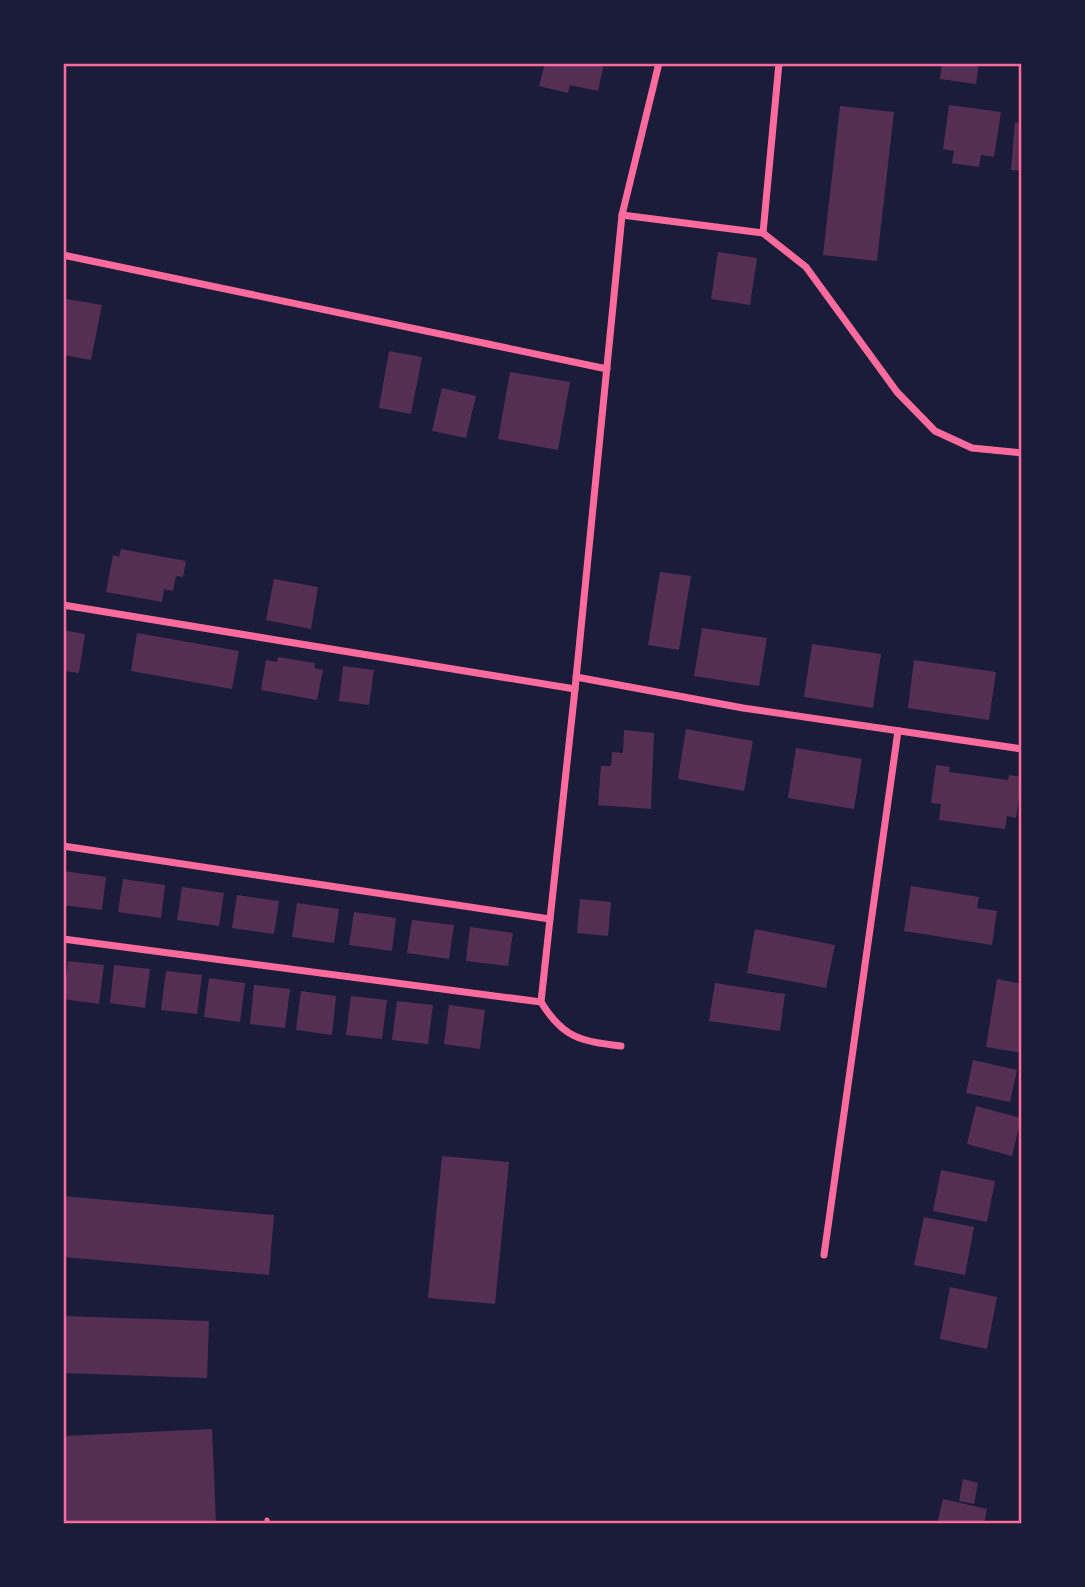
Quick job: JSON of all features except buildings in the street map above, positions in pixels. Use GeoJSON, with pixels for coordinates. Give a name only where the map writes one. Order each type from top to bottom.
{"type":"FeatureCollection","features":[{"type":"Feature","properties":{"kind":"street"},"geometry":{"type":"LineString","coordinates":[[621,1046],[586,1042],[567,1034],[550,1018],[541,1002],[622,215],[659,63]]}},
{"type":"Feature","properties":{"kind":"street"},"geometry":{"type":"LineString","coordinates":[[763,233],[779,63]]}},
{"type":"Feature","properties":{"kind":"street"},"geometry":{"type":"LineString","coordinates":[[622,215],[763,233],[806,267],[897,392],[936,431],[972,448],[1022,453]]}},
{"type":"Feature","properties":{"kind":"street"},"geometry":{"type":"LineString","coordinates":[[63,255],[607,369]]}},
{"type":"Feature","properties":{"kind":"street"},"geometry":{"type":"LineString","coordinates":[[63,605],[575,689]]}},
{"type":"Feature","properties":{"kind":"street"},"geometry":{"type":"LineString","coordinates":[[576,677],[743,708],[1022,749]]}},
{"type":"Feature","properties":{"kind":"street"},"geometry":{"type":"LineString","coordinates":[[824,1255],[898,732]]}},
{"type":"Feature","properties":{"kind":"street"},"geometry":{"type":"LineString","coordinates":[[63,846],[550,919]]}},
{"type":"Feature","properties":{"kind":"street"},"geometry":{"type":"LineString","coordinates":[[63,939],[541,1002]]}}]}
